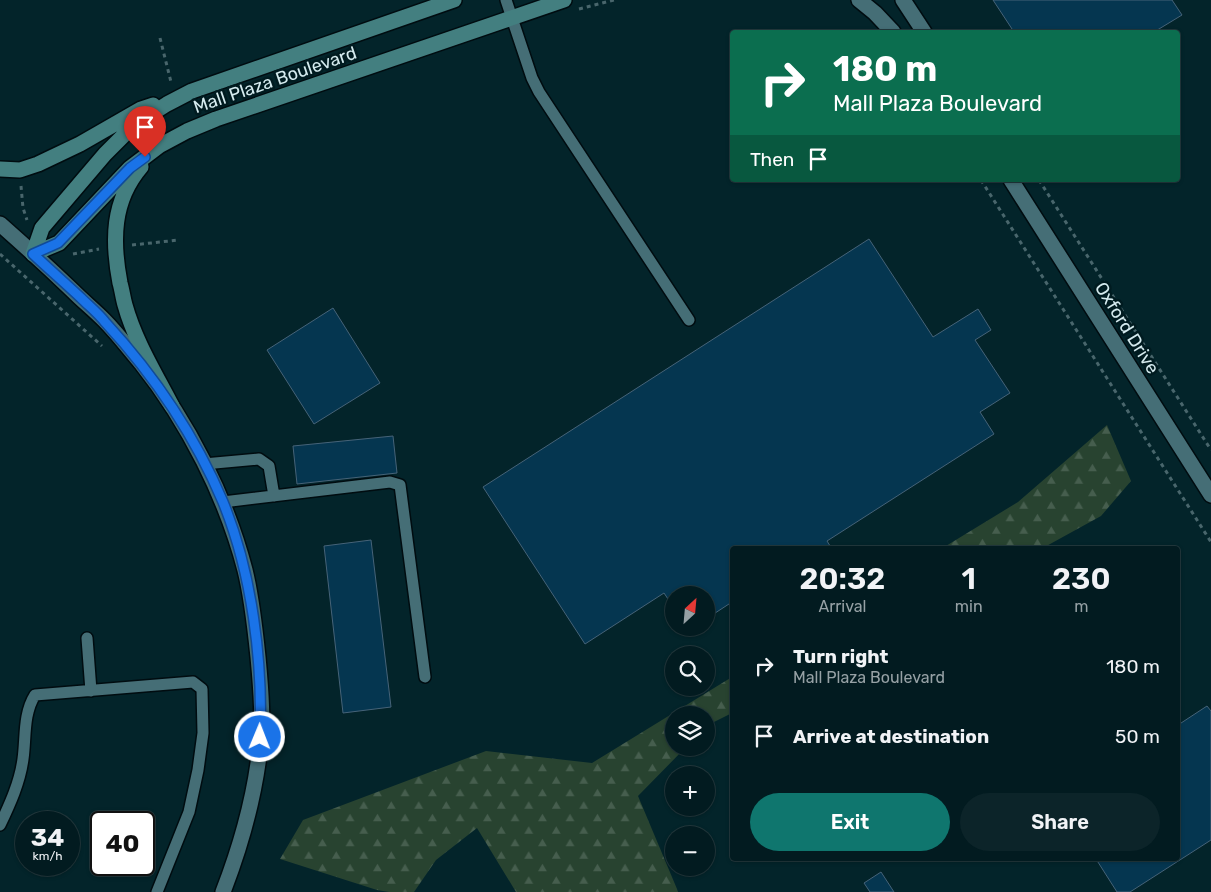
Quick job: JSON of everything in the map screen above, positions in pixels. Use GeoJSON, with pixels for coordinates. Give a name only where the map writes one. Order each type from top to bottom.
{"type":"FeatureCollection","features":[{"type":"Feature","properties":{"kind":"main road","name":"Mall Plaza Boulevard"},"geometry":{"type":"LineString","coordinates":[[33,254],[42,228],[105,154],[125,134],[167,104],[192,91],[454,0]]}},
{"type":"Feature","properties":{"kind":"main road","name":"Mall Plaza Boulevard"},"geometry":{"type":"LineString","coordinates":[[33,254],[58,243],[130,168],[159,146],[187,131],[216,119],[564,0]]}},
{"type":"Feature","properties":{"kind":"main road"},"geometry":{"type":"LineString","coordinates":[[0,169],[20,170],[38,164],[80,144],[141,110],[192,91]]}},
{"type":"Feature","properties":{"kind":"main road"},"geometry":{"type":"LineString","coordinates":[[159,146],[138,171],[124,194],[116,224],[116,246],[118,271],[125,305],[140,344],[172,406]]}},
{"type":"Feature","properties":{"kind":"street"},"geometry":{"type":"LineString","coordinates":[[859,0],[891,30]]}},
{"type":"Feature","properties":{"kind":"street"},"geometry":{"type":"LineString","coordinates":[[877,0],[899,30]]}},
{"type":"Feature","properties":{"kind":"street"},"geometry":{"type":"LineString","coordinates":[[903,0],[923,30]]}},
{"type":"Feature","properties":{"kind":"street","name":"Oxford Drive"},"geometry":{"type":"LineString","coordinates":[[1012,182],[1211,495]]}},
{"type":"Feature","properties":{"kind":"street"},"geometry":{"type":"LineString","coordinates":[[0,224],[104,320],[142,364],[172,406],[204,464],[223,502],[235,537],[247,580],[260,673],[260,754],[244,831],[234,865],[223,892]]}},
{"type":"Feature","properties":{"kind":"lane"},"geometry":{"type":"LineString","coordinates":[[506,0],[532,78],[539,92],[690,320]]}},
{"type":"Feature","properties":{"kind":"lane"},"geometry":{"type":"LineString","coordinates":[[204,464],[259,459],[269,466],[274,496]]}},
{"type":"Feature","properties":{"kind":"lane"},"geometry":{"type":"LineString","coordinates":[[223,502],[390,482],[400,485],[426,677]]}},
{"type":"Feature","properties":{"kind":"lane"},"geometry":{"type":"LineString","coordinates":[[87,638],[91,691]]}},
{"type":"Feature","properties":{"kind":"lane"},"geometry":{"type":"LineString","coordinates":[[0,825],[13,797],[23,761],[28,710],[35,695],[193,682],[202,689],[203,733],[198,770],[189,812],[157,892]]}},
{"type":"Feature","properties":{"kind":"path"},"geometry":{"type":"LineString","coordinates":[[160,38],[171,85]]}},
{"type":"Feature","properties":{"kind":"path"},"geometry":{"type":"LineString","coordinates":[[13,236],[27,220],[23,208],[20,170]]}},
{"type":"Feature","properties":{"kind":"path"},"geometry":{"type":"LineString","coordinates":[[982,182],[1211,542]]}},
{"type":"Feature","properties":{"kind":"path"},"geometry":{"type":"LineString","coordinates":[[1040,182],[1211,450]]}},
{"type":"Feature","properties":{"kind":"path"},"geometry":{"type":"LineString","coordinates":[[0,254],[104,348]]}},
{"type":"Feature","properties":{"kind":"green space"},"geometry":{"type":"Polygon","coordinates":[[[1107,425],[1131,481],[1101,516],[1046,546],[946,546],[1018,502],[1107,425]]]}},
{"type":"Feature","properties":{"kind":"green space"},"geometry":{"type":"Polygon","coordinates":[[[730,678],[730,714],[715,722],[715,706],[685,706],[701,696],[715,696],[715,687],[730,678]]]}},
{"type":"Feature","properties":{"kind":"green space"},"geometry":{"type":"Polygon","coordinates":[[[665,718],[665,756],[677,756],[667,766],[665,766],[665,768],[638,796],[665,861],[665,876],[671,876],[678,892],[516,892],[477,828],[436,860],[414,892],[377,890],[280,859],[303,820],[486,751],[592,763],[665,718]]]}},
{"type":"Feature","properties":{"kind":"building"},"geometry":{"type":"Polygon","coordinates":[[[993,0],[1172,0],[1182,15],[1157,30],[1013,30],[993,0]]]}},
{"type":"Feature","properties":{"kind":"building"},"geometry":{"type":"Polygon","coordinates":[[[869,239],[933,337],[978,309],[991,330],[975,340],[1010,393],[980,412],[994,434],[827,541],[830,546],[730,546],[730,603],[715,613],[715,586],[665,586],[665,594],[664,593],[585,644],[483,487],[869,239]]]}},
{"type":"Feature","properties":{"kind":"building"},"geometry":{"type":"Polygon","coordinates":[[[333,308],[380,383],[314,424],[267,350],[333,308]]]}},
{"type":"Feature","properties":{"kind":"building"},"geometry":{"type":"Polygon","coordinates":[[[393,436],[397,473],[297,484],[293,446],[393,436]]]}},
{"type":"Feature","properties":{"kind":"building"},"geometry":{"type":"Polygon","coordinates":[[[371,540],[391,707],[343,713],[324,546],[371,540]]]}},
{"type":"Feature","properties":{"kind":"building"},"geometry":{"type":"Polygon","coordinates":[[[1207,706],[1211,711],[1211,840],[1180,860],[1180,724],[1207,706]]]}},
{"type":"Feature","properties":{"kind":"building"},"geometry":{"type":"Polygon","coordinates":[[[1097,861],[1178,861],[1130,892],[1117,892],[1097,861]]]}},
{"type":"Feature","properties":{"kind":"building"},"geometry":{"type":"Polygon","coordinates":[[[881,872],[894,892],[870,892],[864,883],[881,872]]]}},
{"type":"Feature","properties":{"kind":"route"},"geometry":{"type":"LineString","coordinates":[[145,157],[130,168],[58,243],[33,254],[104,320],[142,364],[172,406],[223,502],[245,572],[254,622],[260,673],[260,737]]}}]}
